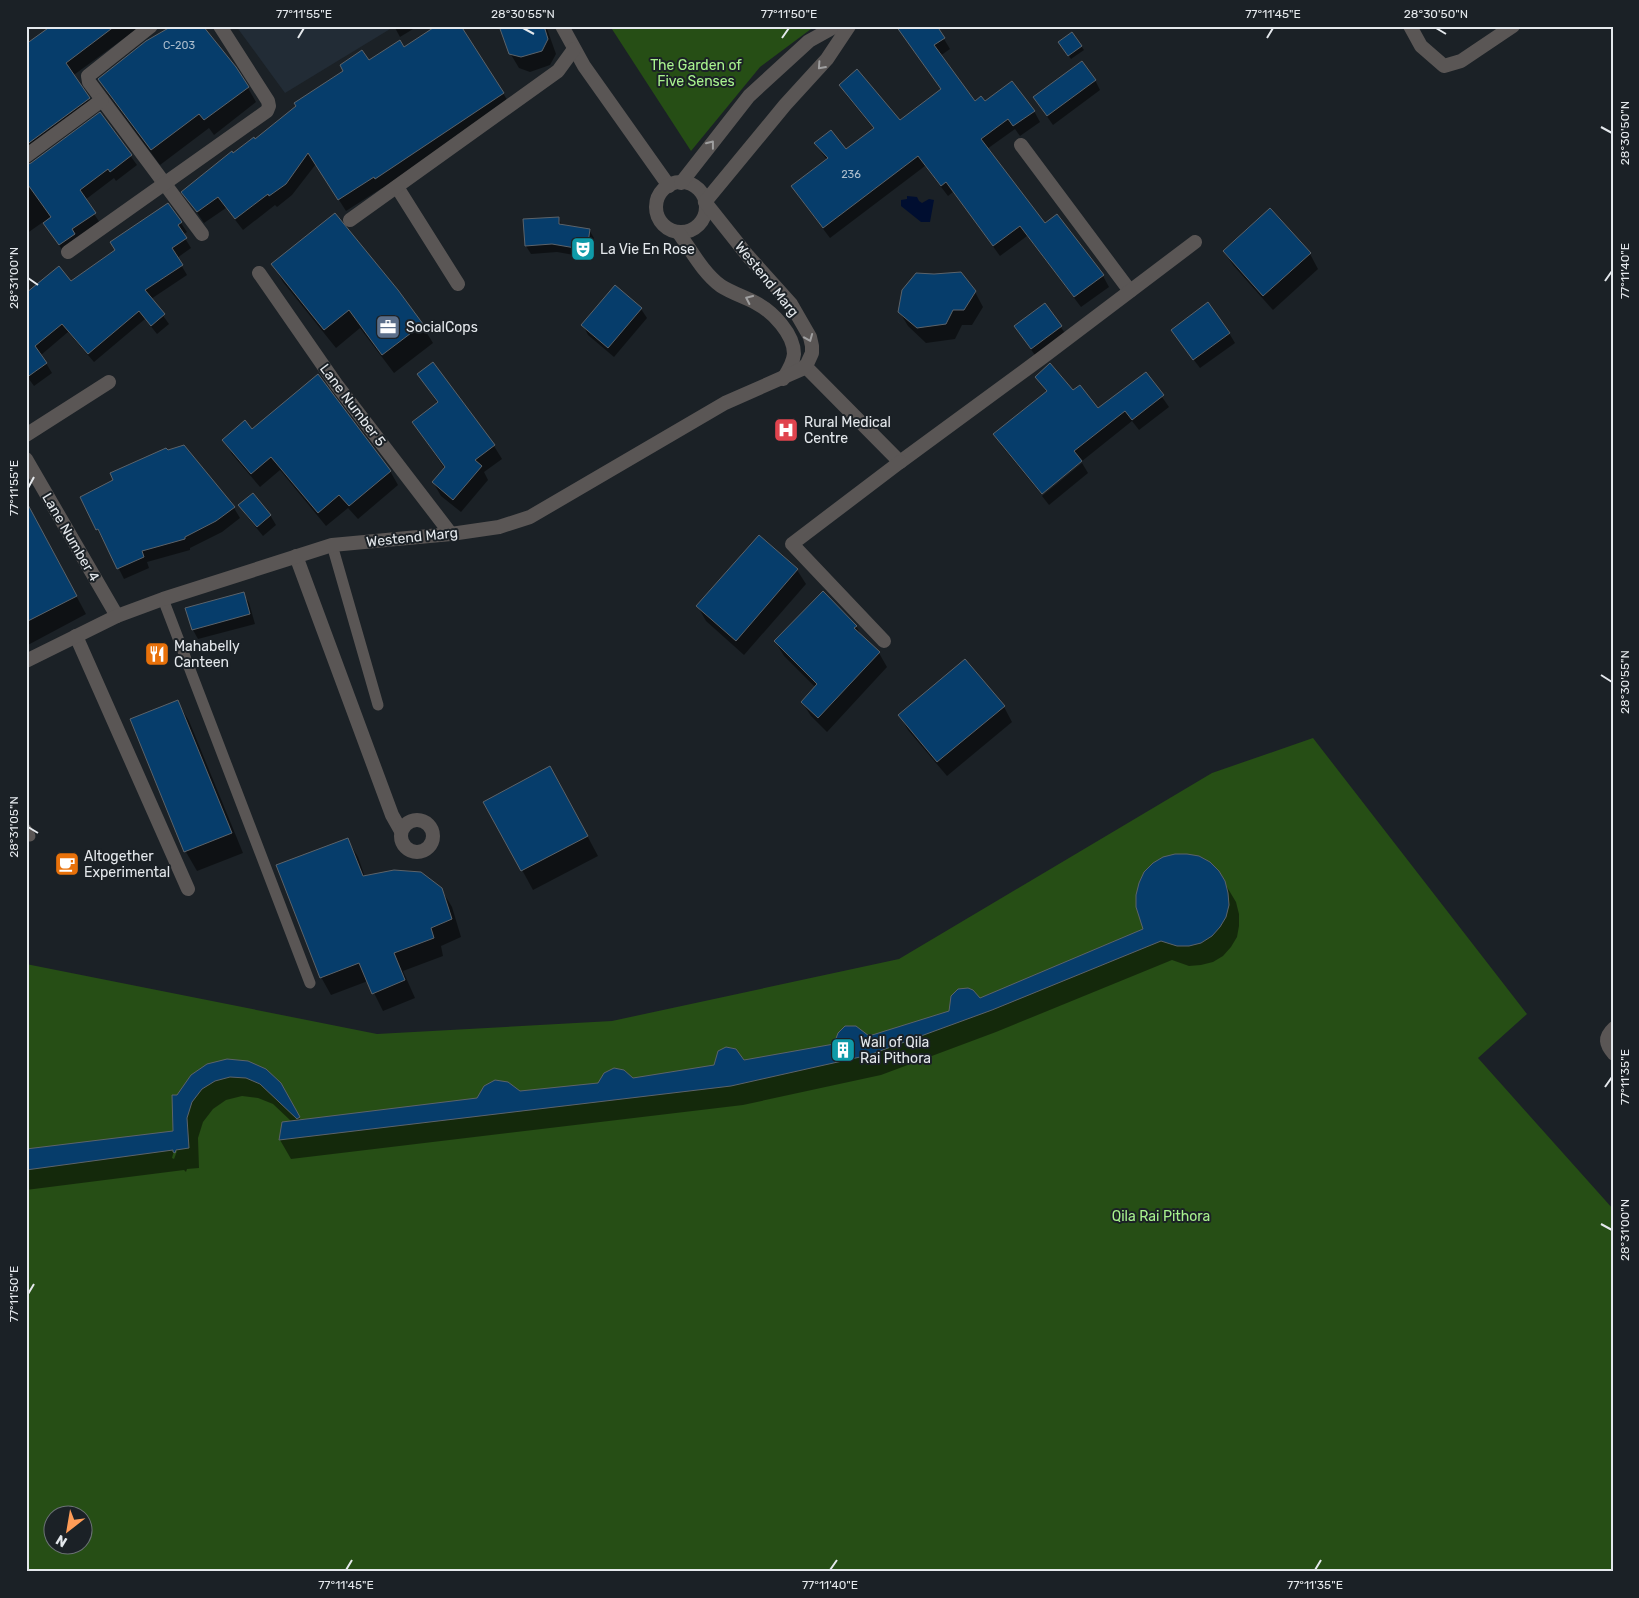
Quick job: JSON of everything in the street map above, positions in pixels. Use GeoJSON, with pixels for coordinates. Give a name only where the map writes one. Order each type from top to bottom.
{"type":"FeatureCollection","features":[{"type":"Feature","properties":{"kind":"street"},"geometry":{"type":"LineString","coordinates":[[152,26],[88,76],[89,82],[202,234]]}},
{"type":"Feature","properties":{"kind":"street"},"geometry":{"type":"LineString","coordinates":[[68,252],[267,111],[269,106],[268,100],[220,26]]}},
{"type":"Feature","properties":{"kind":"street","name":"Westend Marg"},"geometry":{"type":"LineString","coordinates":[[562,26],[584,66],[675,184]]}},
{"type":"Feature","properties":{"kind":"street"},"geometry":{"type":"LineString","coordinates":[[675,184],[749,96],[810,41],[836,26]]}},
{"type":"Feature","properties":{"kind":"street"},"geometry":{"type":"LineString","coordinates":[[678,232],[691,230],[702,221],[705,216],[705,202],[785,105],[827,59],[849,26]]}},
{"type":"Feature","properties":{"kind":"street"},"geometry":{"type":"LineString","coordinates":[[1410,26],[1421,46],[1444,66],[1462,61],[1513,26]]}},
{"type":"Feature","properties":{"kind":"street"},"geometry":{"type":"LineString","coordinates":[[350,220],[558,71],[574,50]]}},
{"type":"Feature","properties":{"kind":"street"},"geometry":{"type":"LineString","coordinates":[[26,156],[102,100]]}},
{"type":"Feature","properties":{"kind":"street"},"geometry":{"type":"LineString","coordinates":[[1021,145],[1130,291]]}},
{"type":"Feature","properties":{"kind":"street","name":"Westend Marg"},"geometry":{"type":"LineString","coordinates":[[26,661],[116,616],[332,545],[452,534],[499,527],[530,517],[724,403],[799,372],[810,360],[812,346],[810,337],[791,304],[748,256],[705,202],[701,192],[687,183],[675,184],[660,194],[657,211],[659,217],[666,227],[678,232],[708,275],[722,286],[758,304],[775,317],[789,335],[794,352],[793,360],[783,378]]}},
{"type":"Feature","properties":{"kind":"street"},"geometry":{"type":"LineString","coordinates":[[397,187],[458,284]]}},
{"type":"Feature","properties":{"kind":"street"},"geometry":{"type":"LineString","coordinates":[[884,641],[792,544],[1195,242]]}},
{"type":"Feature","properties":{"kind":"street","name":"Lane Number 5"},"geometry":{"type":"LineString","coordinates":[[259,273],[336,384],[452,534]]}},
{"type":"Feature","properties":{"kind":"street"},"geometry":{"type":"LineString","coordinates":[[805,366],[900,462]]}},
{"type":"Feature","properties":{"kind":"street"},"geometry":{"type":"LineString","coordinates":[[26,435],[109,382]]}},
{"type":"Feature","properties":{"kind":"street","name":"Lane Number 4"},"geometry":{"type":"LineString","coordinates":[[26,459],[116,616]]}},
{"type":"Feature","properties":{"kind":"street"},"geometry":{"type":"LineString","coordinates":[[296,556],[392,815],[401,831]]}},
{"type":"Feature","properties":{"kind":"street"},"geometry":{"type":"LineString","coordinates":[[76,636],[188,889]]}},
{"type":"Feature","properties":{"kind":"lane"},"geometry":{"type":"LineString","coordinates":[[332,545],[378,705]]}},
{"type":"Feature","properties":{"kind":"lane"},"geometry":{"type":"LineString","coordinates":[[164,599],[310,983]]}},
{"type":"Feature","properties":{"kind":"lane"},"geometry":{"type":"LineString","coordinates":[[1613,1027],[1606,1034],[1604,1041],[1606,1048],[1613,1055]]}},
{"type":"Feature","properties":{"kind":"shaded area"},"geometry":{"type":"Polygon","coordinates":[[[236,26],[395,26],[285,93],[236,26]]]}},
{"type":"Feature","properties":{"kind":"green space","name":"The Garden of Five Senses"},"geometry":{"type":"Polygon","coordinates":[[[610,26],[815,26],[760,67],[691,151],[610,26]]]}},
{"type":"Feature","properties":{"kind":"green space","name":"Qila Rai Pithora"},"geometry":{"type":"Polygon","coordinates":[[[1313,738],[1527,1014],[1478,1058],[1613,1209],[1613,1572],[26,1572],[26,964],[377,1034],[612,1021],[899,959],[1212,773],[1313,738]]]}},
{"type":"Feature","properties":{"kind":"water"},"geometry":{"type":"Polygon","coordinates":[[[907,196],[917,197],[922,203],[929,199],[934,200],[930,222],[921,222],[901,206],[901,200],[907,199],[907,196]]]}},
{"type":"Feature","properties":{"kind":"building"},"geometry":{"type":"Polygon","coordinates":[[[51,26],[115,26],[66,63],[90,98],[26,145],[26,44],[51,26]]]}},
{"type":"Feature","properties":{"kind":"building"},"geometry":{"type":"Polygon","coordinates":[[[172,26],[203,26],[236,67],[249,87],[204,120],[199,114],[151,150],[98,79],[146,41],[172,26]]]}},
{"type":"Feature","properties":{"kind":"building"},"geometry":{"type":"Polygon","coordinates":[[[436,26],[461,26],[504,93],[375,179],[374,177],[338,200],[308,153],[286,184],[269,196],[268,194],[235,219],[218,197],[197,212],[181,192],[232,151],[233,153],[254,137],[255,139],[296,106],[294,103],[343,71],[340,65],[362,50],[369,60],[400,40],[404,47],[436,26]]]}},
{"type":"Feature","properties":{"kind":"building"},"geometry":{"type":"Polygon","coordinates":[[[499,26],[544,26],[548,39],[542,51],[521,57],[509,54],[499,26]]]}},
{"type":"Feature","properties":{"kind":"building"},"geometry":{"type":"Polygon","coordinates":[[[896,26],[937,26],[945,38],[934,45],[975,101],[981,96],[985,101],[1012,81],[1035,111],[1013,126],[1008,119],[981,139],[1045,223],[1057,214],[1104,275],[1074,297],[1020,226],[993,246],[946,182],[941,186],[918,156],[823,228],[791,186],[828,158],[814,143],[831,130],[846,149],[874,128],[839,85],[857,69],[900,120],[941,89],[896,26]]]}},
{"type":"Feature","properties":{"kind":"building"},"geometry":{"type":"Polygon","coordinates":[[[1072,32],[1082,46],[1068,56],[1058,42],[1072,32]]]}},
{"type":"Feature","properties":{"kind":"building"},"geometry":{"type":"Polygon","coordinates":[[[1082,61],[1096,80],[1047,116],[1033,97],[1082,61]]]}},
{"type":"Feature","properties":{"kind":"building"},"geometry":{"type":"Polygon","coordinates":[[[100,112],[132,155],[110,172],[108,169],[80,190],[96,213],[72,229],[75,234],[59,245],[43,223],[51,217],[26,182],[26,165],[100,112]]]}},
{"type":"Feature","properties":{"kind":"building"},"geometry":{"type":"Polygon","coordinates":[[[168,203],[182,222],[178,225],[187,238],[172,248],[183,265],[145,290],[165,314],[151,326],[139,311],[88,354],[62,324],[35,346],[47,363],[26,378],[26,293],[59,266],[71,281],[115,250],[110,242],[168,203]]]}},
{"type":"Feature","properties":{"kind":"building"},"geometry":{"type":"Polygon","coordinates":[[[1270,208],[1311,253],[1263,296],[1223,251],[1270,208]]]}},
{"type":"Feature","properties":{"kind":"building"},"geometry":{"type":"Polygon","coordinates":[[[335,213],[398,290],[423,324],[382,355],[349,310],[324,330],[271,264],[335,213]]]}},
{"type":"Feature","properties":{"kind":"building"},"geometry":{"type":"Polygon","coordinates":[[[559,217],[559,224],[590,229],[587,250],[552,244],[525,246],[523,219],[559,217]]]}},
{"type":"Feature","properties":{"kind":"building"},"geometry":{"type":"Polygon","coordinates":[[[961,272],[976,291],[964,310],[953,310],[946,324],[917,328],[898,312],[902,290],[916,273],[961,272]]]}},
{"type":"Feature","properties":{"kind":"building"},"geometry":{"type":"Polygon","coordinates":[[[615,285],[642,308],[608,348],[581,325],[615,285]]]}},
{"type":"Feature","properties":{"kind":"building"},"geometry":{"type":"Polygon","coordinates":[[[1208,302],[1230,333],[1193,360],[1171,330],[1208,302]]]}},
{"type":"Feature","properties":{"kind":"building"},"geometry":{"type":"Polygon","coordinates":[[[1045,303],[1062,326],[1031,349],[1014,326],[1045,303]]]}},
{"type":"Feature","properties":{"kind":"building"},"geometry":{"type":"Polygon","coordinates":[[[433,362],[495,445],[475,460],[482,466],[453,500],[432,482],[445,467],[412,422],[438,402],[417,374],[433,362]]]}},
{"type":"Feature","properties":{"kind":"building"},"geometry":{"type":"Polygon","coordinates":[[[1050,363],[1073,390],[1080,385],[1098,408],[1146,372],[1164,395],[1132,420],[1125,411],[1074,451],[1082,461],[1042,494],[993,434],[1047,391],[1035,377],[1050,363]]]}},
{"type":"Feature","properties":{"kind":"building"},"geometry":{"type":"Polygon","coordinates":[[[318,374],[391,471],[349,506],[339,495],[318,513],[271,457],[251,474],[222,440],[245,420],[252,429],[318,374]]]}},
{"type":"Feature","properties":{"kind":"building"},"geometry":{"type":"Polygon","coordinates":[[[184,445],[235,507],[216,521],[185,537],[185,539],[142,551],[144,557],[117,569],[80,497],[113,480],[110,473],[166,448],[168,450],[184,445]]]}},
{"type":"Feature","properties":{"kind":"building"},"geometry":{"type":"Polygon","coordinates":[[[253,493],[271,515],[257,527],[238,505],[253,493]]]}},
{"type":"Feature","properties":{"kind":"building"},"geometry":{"type":"Polygon","coordinates":[[[26,501],[77,596],[26,622],[26,501]]]}},
{"type":"Feature","properties":{"kind":"building"},"geometry":{"type":"Polygon","coordinates":[[[759,535],[798,569],[736,641],[696,606],[759,535]]]}},
{"type":"Feature","properties":{"kind":"building"},"geometry":{"type":"Polygon","coordinates":[[[823,591],[857,626],[854,628],[880,652],[818,718],[801,702],[817,684],[774,641],[823,591]]]}},
{"type":"Feature","properties":{"kind":"building"},"geometry":{"type":"Polygon","coordinates":[[[244,592],[250,614],[192,630],[185,608],[244,592]]]}},
{"type":"Feature","properties":{"kind":"building"},"geometry":{"type":"Polygon","coordinates":[[[965,659],[1005,706],[937,762],[898,715],[965,659]]]}},
{"type":"Feature","properties":{"kind":"building"},"geometry":{"type":"Polygon","coordinates":[[[178,700],[232,833],[184,852],[130,719],[178,700]]]}},
{"type":"Feature","properties":{"kind":"building"},"geometry":{"type":"Polygon","coordinates":[[[550,766],[588,836],[521,871],[483,802],[550,766]]]}},
{"type":"Feature","properties":{"kind":"building"},"geometry":{"type":"Polygon","coordinates":[[[348,838],[363,876],[394,870],[421,872],[442,888],[452,919],[431,928],[434,938],[394,953],[405,980],[372,994],[359,963],[320,978],[276,865],[348,838]]]}},
{"type":"Feature","properties":{"kind":"building","name":"Wall of Qila Rai Pithora"},"geometry":{"type":"Polygon","coordinates":[[[1175,854],[1199,856],[1210,862],[1225,881],[1229,905],[1226,917],[1212,936],[1201,943],[1189,946],[1177,946],[1161,941],[992,1010],[869,1055],[731,1086],[279,1140],[282,1122],[477,1098],[484,1086],[495,1080],[508,1082],[520,1091],[598,1083],[604,1073],[614,1068],[624,1070],[633,1078],[714,1065],[718,1051],[726,1047],[736,1049],[744,1060],[834,1044],[838,1033],[845,1026],[856,1026],[869,1036],[949,1011],[951,996],[958,989],[968,988],[973,990],[980,998],[1143,929],[1136,907],[1139,883],[1144,872],[1153,863],[1163,857],[1175,854]]]}},
{"type":"Feature","properties":{"kind":"building"},"geometry":{"type":"Polygon","coordinates":[[[227,1059],[248,1061],[266,1069],[281,1083],[300,1117],[297,1119],[260,1084],[246,1078],[230,1077],[215,1081],[202,1089],[192,1102],[187,1118],[189,1148],[176,1150],[175,1153],[173,1150],[26,1170],[26,1149],[173,1131],[172,1095],[177,1095],[191,1075],[207,1064],[227,1059]]]}},
{"type":"Feature","properties":{"kind":"place","name":"La Vie En Rose"},"geometry":{"type":"Point","coordinates":[583,249]}},
{"type":"Feature","properties":{"kind":"place","name":"SocialCops"},"geometry":{"type":"Point","coordinates":[388,327]}},
{"type":"Feature","properties":{"kind":"place","name":"Rural Medical Centre"},"geometry":{"type":"Point","coordinates":[786,430]}},
{"type":"Feature","properties":{"kind":"place","name":"Mahabelly Canteen"},"geometry":{"type":"Point","coordinates":[157,654]}},
{"type":"Feature","properties":{"kind":"place","name":"Altogether Experimental"},"geometry":{"type":"Point","coordinates":[67,864]}},
{"type":"Feature","properties":{"kind":"place","name":"Wall of Qila Rai Pithora"},"geometry":{"type":"Point","coordinates":[843,1050]}}]}
